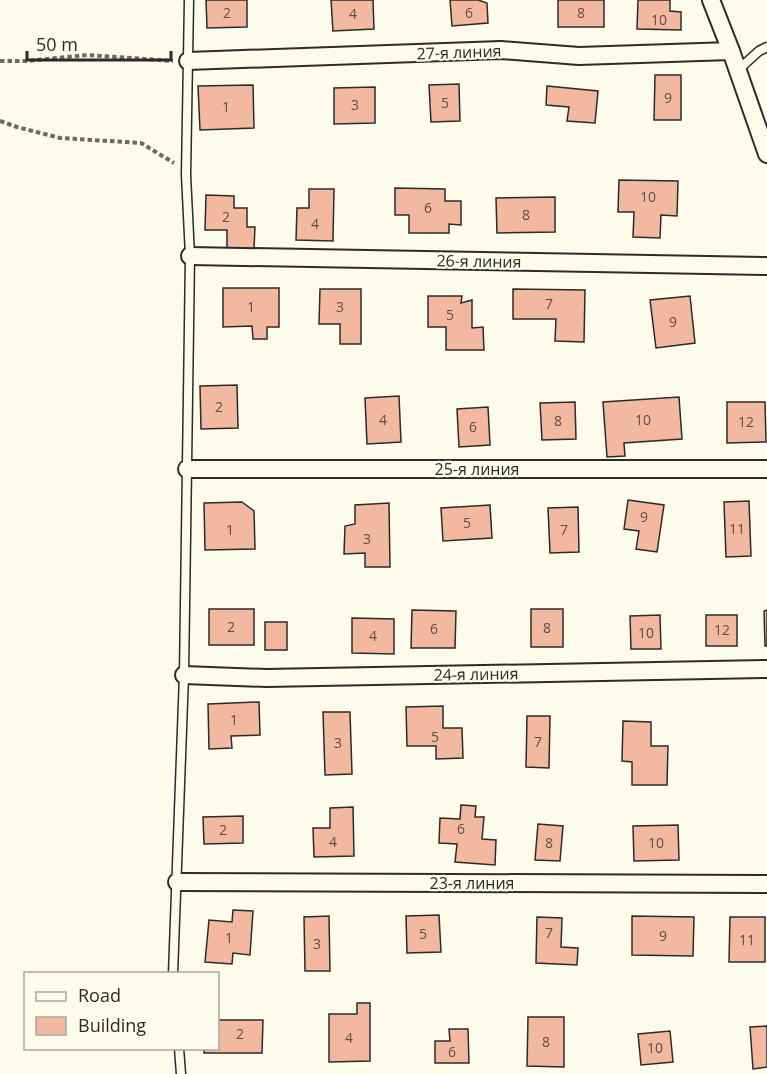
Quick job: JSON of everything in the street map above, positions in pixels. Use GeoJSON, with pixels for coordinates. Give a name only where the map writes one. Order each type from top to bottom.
{"type":"FeatureCollection","features":[{"type":"Feature","properties":{"kind":"street"},"geometry":{"type":"LineString","coordinates":[[711,0],[767,154]]}},
{"type":"Feature","properties":{"kind":"street","name":"27-я линия"},"geometry":{"type":"LineString","coordinates":[[188,62],[501,50],[579,56],[731,51]]}},
{"type":"Feature","properties":{"kind":"street","name":"26-я линия"},"geometry":{"type":"LineString","coordinates":[[190,256],[767,266]]}},
{"type":"Feature","properties":{"kind":"street","name":"25-я линия"},"geometry":{"type":"LineString","coordinates":[[187,469],[767,469]]}},
{"type":"Feature","properties":{"kind":"street","name":"24-я линия"},"geometry":{"type":"LineString","coordinates":[[184,675],[266,678],[767,669]]}},
{"type":"Feature","properties":{"kind":"street","name":"23-я линия"},"geometry":{"type":"LineString","coordinates":[[177,882],[767,884]]}},
{"type":"Feature","properties":{"kind":"lane"},"geometry":{"type":"LineString","coordinates":[[173,972],[184,675],[190,256],[186,175],[189,0]]}},
{"type":"Feature","properties":{"kind":"lane"},"geometry":{"type":"LineString","coordinates":[[738,70],[759,51],[767,47]]}},
{"type":"Feature","properties":{"kind":"lane"},"geometry":{"type":"LineString","coordinates":[[179,1050],[181,1074]]}},
{"type":"Feature","properties":{"kind":"path"},"geometry":{"type":"LineString","coordinates":[[0,61],[27,61],[88,55],[188,62]]}},
{"type":"Feature","properties":{"kind":"path"},"geometry":{"type":"LineString","coordinates":[[0,121],[17,128],[60,138],[141,143],[171,160],[186,175]]}},
{"type":"Feature","properties":{"kind":"building"},"geometry":{"type":"Polygon","coordinates":[[[206,0],[247,0],[247,27],[207,28],[206,0]]]}},
{"type":"Feature","properties":{"kind":"building"},"geometry":{"type":"Polygon","coordinates":[[[331,0],[373,0],[374,29],[333,31],[331,0]]]}},
{"type":"Feature","properties":{"kind":"building"},"geometry":{"type":"Polygon","coordinates":[[[450,0],[478,0],[487,3],[488,23],[452,26],[450,0]]]}},
{"type":"Feature","properties":{"kind":"building"},"geometry":{"type":"Polygon","coordinates":[[[558,0],[604,0],[604,27],[558,27],[558,0]]]}},
{"type":"Feature","properties":{"kind":"building"},"geometry":{"type":"Polygon","coordinates":[[[638,0],[670,0],[670,11],[681,12],[681,30],[637,29],[638,0]]]}},
{"type":"Feature","properties":{"kind":"building"},"geometry":{"type":"Polygon","coordinates":[[[655,75],[681,75],[681,120],[654,120],[655,75]]]}},
{"type":"Feature","properties":{"kind":"building"},"geometry":{"type":"Polygon","coordinates":[[[459,84],[460,121],[431,122],[429,85],[459,84]]]}},
{"type":"Feature","properties":{"kind":"building"},"geometry":{"type":"Polygon","coordinates":[[[253,85],[254,128],[200,130],[198,86],[253,85]]]}},
{"type":"Feature","properties":{"kind":"building"},"geometry":{"type":"Polygon","coordinates":[[[547,86],[598,91],[595,123],[567,121],[569,107],[546,105],[547,86]]]}},
{"type":"Feature","properties":{"kind":"building"},"geometry":{"type":"Polygon","coordinates":[[[375,87],[375,123],[334,124],[334,88],[375,87]]]}},
{"type":"Feature","properties":{"kind":"building"},"geometry":{"type":"Polygon","coordinates":[[[619,180],[678,181],[677,216],[661,215],[660,238],[633,237],[634,212],[618,212],[619,180]]]}},
{"type":"Feature","properties":{"kind":"building"},"geometry":{"type":"Polygon","coordinates":[[[395,188],[445,189],[445,201],[461,201],[461,225],[449,224],[449,233],[409,233],[409,215],[395,215],[395,188]]]}},
{"type":"Feature","properties":{"kind":"building"},"geometry":{"type":"Polygon","coordinates":[[[309,189],[334,189],[333,241],[296,240],[297,208],[309,208],[309,189]]]}},
{"type":"Feature","properties":{"kind":"building"},"geometry":{"type":"Polygon","coordinates":[[[206,195],[234,196],[234,208],[247,208],[247,227],[255,227],[254,249],[227,249],[227,230],[205,230],[206,195]]]}},
{"type":"Feature","properties":{"kind":"building"},"geometry":{"type":"Polygon","coordinates":[[[555,197],[555,232],[497,233],[496,198],[555,197]]]}},
{"type":"Feature","properties":{"kind":"building"},"geometry":{"type":"Polygon","coordinates":[[[223,288],[279,288],[279,327],[267,327],[267,339],[253,339],[252,326],[223,327],[223,288]]]}},
{"type":"Feature","properties":{"kind":"building"},"geometry":{"type":"Polygon","coordinates":[[[320,289],[361,289],[361,344],[340,344],[340,324],[319,324],[320,289]]]}},
{"type":"Feature","properties":{"kind":"building"},"geometry":{"type":"Polygon","coordinates":[[[513,289],[585,290],[584,342],[555,341],[556,319],[513,319],[513,289]]]}},
{"type":"Feature","properties":{"kind":"building"},"geometry":{"type":"Polygon","coordinates":[[[428,296],[462,296],[461,303],[472,300],[472,328],[483,327],[484,350],[446,350],[446,327],[428,327],[428,296]]]}},
{"type":"Feature","properties":{"kind":"building"},"geometry":{"type":"Polygon","coordinates":[[[690,296],[695,343],[656,348],[650,300],[690,296]]]}},
{"type":"Feature","properties":{"kind":"building"},"geometry":{"type":"Polygon","coordinates":[[[237,385],[238,428],[201,429],[200,386],[237,385]]]}},
{"type":"Feature","properties":{"kind":"building"},"geometry":{"type":"Polygon","coordinates":[[[399,396],[401,442],[367,444],[365,398],[399,396]]]}},
{"type":"Feature","properties":{"kind":"building"},"geometry":{"type":"Polygon","coordinates":[[[679,397],[682,439],[624,443],[625,456],[607,457],[603,402],[679,397]]]}},
{"type":"Feature","properties":{"kind":"building"},"geometry":{"type":"Polygon","coordinates":[[[575,402],[576,439],[542,440],[540,403],[575,402]]]}},
{"type":"Feature","properties":{"kind":"building"},"geometry":{"type":"Polygon","coordinates":[[[727,402],[765,402],[766,442],[727,443],[727,402]]]}},
{"type":"Feature","properties":{"kind":"building"},"geometry":{"type":"Polygon","coordinates":[[[488,407],[490,445],[459,447],[457,409],[488,407]]]}},
{"type":"Feature","properties":{"kind":"building"},"geometry":{"type":"Polygon","coordinates":[[[628,500],[664,505],[657,552],[636,549],[639,531],[624,529],[628,500]]]}},
{"type":"Feature","properties":{"kind":"building"},"geometry":{"type":"Polygon","coordinates":[[[749,501],[751,556],[726,557],[724,502],[749,501]]]}},
{"type":"Feature","properties":{"kind":"building"},"geometry":{"type":"Polygon","coordinates":[[[242,502],[254,511],[255,549],[205,550],[204,503],[242,502]]]}},
{"type":"Feature","properties":{"kind":"building"},"geometry":{"type":"Polygon","coordinates":[[[389,503],[390,567],[365,567],[365,553],[344,554],[345,526],[355,524],[355,505],[389,503]]]}},
{"type":"Feature","properties":{"kind":"building"},"geometry":{"type":"Polygon","coordinates":[[[490,505],[492,538],[443,541],[441,508],[490,505]]]}},
{"type":"Feature","properties":{"kind":"building"},"geometry":{"type":"Polygon","coordinates":[[[578,507],[579,552],[550,553],[548,508],[578,507]]]}},
{"type":"Feature","properties":{"kind":"building"},"geometry":{"type":"Polygon","coordinates":[[[209,609],[254,609],[254,645],[209,645],[209,609]]]}},
{"type":"Feature","properties":{"kind":"building"},"geometry":{"type":"Polygon","coordinates":[[[531,609],[563,609],[563,647],[531,647],[531,609]]]}},
{"type":"Feature","properties":{"kind":"building"},"geometry":{"type":"Polygon","coordinates":[[[412,610],[456,611],[455,648],[411,648],[412,610]]]}},
{"type":"Feature","properties":{"kind":"building"},"geometry":{"type":"Polygon","coordinates":[[[767,610],[767,646],[765,646],[764,611],[767,610]]]}},
{"type":"Feature","properties":{"kind":"building"},"geometry":{"type":"Polygon","coordinates":[[[660,615],[661,649],[631,649],[630,616],[660,615]]]}},
{"type":"Feature","properties":{"kind":"building"},"geometry":{"type":"Polygon","coordinates":[[[706,615],[737,615],[737,646],[706,646],[706,615]]]}},
{"type":"Feature","properties":{"kind":"building"},"geometry":{"type":"Polygon","coordinates":[[[352,618],[394,619],[394,654],[352,653],[352,618]]]}},
{"type":"Feature","properties":{"kind":"building"},"geometry":{"type":"Polygon","coordinates":[[[265,622],[287,622],[287,650],[265,650],[265,622]]]}},
{"type":"Feature","properties":{"kind":"building"},"geometry":{"type":"Polygon","coordinates":[[[259,702],[260,735],[231,736],[232,748],[209,749],[208,704],[259,702]]]}},
{"type":"Feature","properties":{"kind":"building"},"geometry":{"type":"Polygon","coordinates":[[[443,706],[443,728],[462,728],[463,758],[436,759],[436,746],[407,746],[406,707],[443,706]]]}},
{"type":"Feature","properties":{"kind":"building"},"geometry":{"type":"Polygon","coordinates":[[[323,712],[350,712],[352,774],[325,775],[323,712]]]}},
{"type":"Feature","properties":{"kind":"building"},"geometry":{"type":"Polygon","coordinates":[[[527,716],[550,716],[549,768],[526,767],[527,716]]]}},
{"type":"Feature","properties":{"kind":"building"},"geometry":{"type":"Polygon","coordinates":[[[623,721],[651,722],[651,746],[668,746],[667,785],[632,785],[632,762],[622,761],[623,721]]]}},
{"type":"Feature","properties":{"kind":"building"},"geometry":{"type":"Polygon","coordinates":[[[461,805],[476,806],[475,817],[484,817],[482,839],[496,840],[495,865],[455,862],[457,844],[439,843],[440,818],[460,819],[461,805]]]}},
{"type":"Feature","properties":{"kind":"building"},"geometry":{"type":"Polygon","coordinates":[[[353,807],[354,856],[314,857],[313,828],[330,828],[330,808],[353,807]]]}},
{"type":"Feature","properties":{"kind":"building"},"geometry":{"type":"Polygon","coordinates":[[[243,816],[243,843],[204,844],[203,817],[243,816]]]}},
{"type":"Feature","properties":{"kind":"building"},"geometry":{"type":"Polygon","coordinates":[[[538,824],[563,826],[560,861],[535,860],[538,824]]]}},
{"type":"Feature","properties":{"kind":"building"},"geometry":{"type":"Polygon","coordinates":[[[678,825],[679,860],[634,861],[633,826],[678,825]]]}},
{"type":"Feature","properties":{"kind":"building"},"geometry":{"type":"Polygon","coordinates":[[[233,910],[253,911],[250,955],[233,953],[232,964],[205,962],[209,920],[232,922],[233,910]]]}},
{"type":"Feature","properties":{"kind":"building"},"geometry":{"type":"Polygon","coordinates":[[[439,915],[441,952],[407,953],[406,916],[439,915]]]}},
{"type":"Feature","properties":{"kind":"building"},"geometry":{"type":"Polygon","coordinates":[[[329,916],[330,971],[305,971],[304,917],[329,916]]]}},
{"type":"Feature","properties":{"kind":"building"},"geometry":{"type":"Polygon","coordinates":[[[632,916],[694,917],[693,956],[632,955],[632,916]]]}},
{"type":"Feature","properties":{"kind":"building"},"geometry":{"type":"Polygon","coordinates":[[[537,917],[562,918],[561,947],[578,948],[577,965],[536,963],[537,917]]]}},
{"type":"Feature","properties":{"kind":"building"},"geometry":{"type":"Polygon","coordinates":[[[730,917],[765,917],[765,962],[729,962],[730,917]]]}},
{"type":"Feature","properties":{"kind":"building"},"geometry":{"type":"Polygon","coordinates":[[[357,1003],[370,1003],[370,1061],[329,1062],[329,1014],[357,1014],[357,1003]]]}},
{"type":"Feature","properties":{"kind":"building"},"geometry":{"type":"Polygon","coordinates":[[[528,1017],[564,1017],[564,1067],[527,1066],[528,1017]]]}},
{"type":"Feature","properties":{"kind":"building"},"geometry":{"type":"Polygon","coordinates":[[[219,1020],[263,1020],[262,1053],[204,1053],[204,1050],[219,1050],[219,1020]]]}},
{"type":"Feature","properties":{"kind":"building"},"geometry":{"type":"Polygon","coordinates":[[[767,1026],[767,1067],[753,1069],[750,1027],[767,1026]]]}},
{"type":"Feature","properties":{"kind":"building"},"geometry":{"type":"Polygon","coordinates":[[[449,1029],[468,1029],[469,1063],[435,1063],[435,1041],[450,1041],[449,1029]]]}},
{"type":"Feature","properties":{"kind":"building"},"geometry":{"type":"Polygon","coordinates":[[[670,1031],[673,1062],[641,1065],[638,1034],[670,1031]]]}}]}
